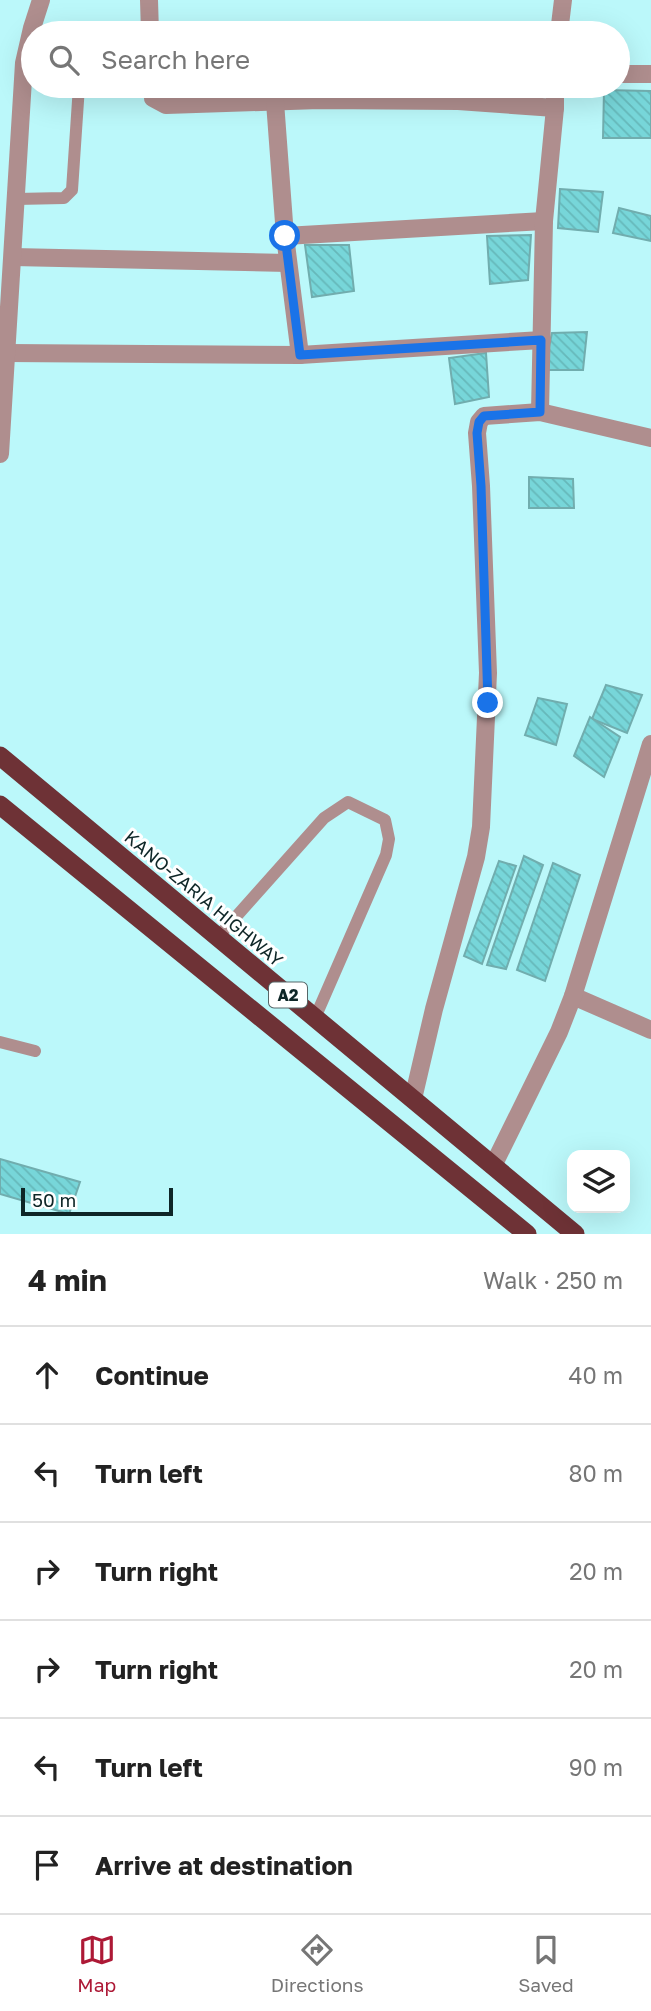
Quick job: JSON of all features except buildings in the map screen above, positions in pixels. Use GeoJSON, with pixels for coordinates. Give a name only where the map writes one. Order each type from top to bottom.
{"type":"FeatureCollection","features":[{"type":"Feature","properties":{"kind":"highway","name":"KANO-ZARIA HIGHWAY"},"geometry":{"type":"LineString","coordinates":[[0,756],[575,1234]]}},
{"type":"Feature","properties":{"kind":"highway","name":"A2"},"geometry":{"type":"LineString","coordinates":[[0,805],[527,1234]]}},
{"type":"Feature","properties":{"kind":"street"},"geometry":{"type":"LineString","coordinates":[[34,21],[41,0]]}},
{"type":"Feature","properties":{"kind":"street"},"geometry":{"type":"LineString","coordinates":[[149,0],[150,21]]}},
{"type":"Feature","properties":{"kind":"street"},"geometry":{"type":"LineString","coordinates":[[560,21],[563,0]]}},
{"type":"Feature","properties":{"kind":"street"},"geometry":{"type":"LineString","coordinates":[[630,74],[651,74]]}},
{"type":"Feature","properties":{"kind":"street"},"geometry":{"type":"LineString","coordinates":[[0,454],[22,98]]}},
{"type":"Feature","properties":{"kind":"street"},"geometry":{"type":"LineString","coordinates":[[153,98],[166,106],[275,102],[458,101],[555,108]]}},
{"type":"Feature","properties":{"kind":"street"},"geometry":{"type":"LineString","coordinates":[[540,412],[544,221],[555,98]]}},
{"type":"Feature","properties":{"kind":"street"},"geometry":{"type":"LineString","coordinates":[[275,102],[285,236],[300,355]]}},
{"type":"Feature","properties":{"kind":"street"},"geometry":{"type":"LineString","coordinates":[[285,236],[544,221]]}},
{"type":"Feature","properties":{"kind":"street"},"geometry":{"type":"LineString","coordinates":[[13,257],[288,263]]}},
{"type":"Feature","properties":{"kind":"street"},"geometry":{"type":"LineString","coordinates":[[7,352],[300,355],[541,340]]}},
{"type":"Feature","properties":{"kind":"street"},"geometry":{"type":"LineString","coordinates":[[413,1099],[434,1009],[476,857],[481,827],[488,673],[477,433],[479,422],[484,416],[540,412],[651,438]]}},
{"type":"Feature","properties":{"kind":"street"},"geometry":{"type":"LineString","coordinates":[[493,1166],[559,1032],[573,996],[651,744]]}},
{"type":"Feature","properties":{"kind":"street"},"geometry":{"type":"LineString","coordinates":[[573,996],[651,1030]]}},
{"type":"Feature","properties":{"kind":"lane"},"geometry":{"type":"LineString","coordinates":[[16,199],[64,198],[72,190],[78,98]]}},
{"type":"Feature","properties":{"kind":"lane"},"geometry":{"type":"LineString","coordinates":[[218,937],[335,809],[348,802],[385,820],[389,839],[386,855],[315,1018]]}},
{"type":"Feature","properties":{"kind":"lane"},"geometry":{"type":"LineString","coordinates":[[0,1042],[36,1051]]}},
{"type":"Feature","properties":{"kind":"route"},"geometry":{"type":"LineString","coordinates":[[285,236],[300,355],[541,340],[540,412],[484,416],[479,422],[477,433],[488,703]]}}]}
